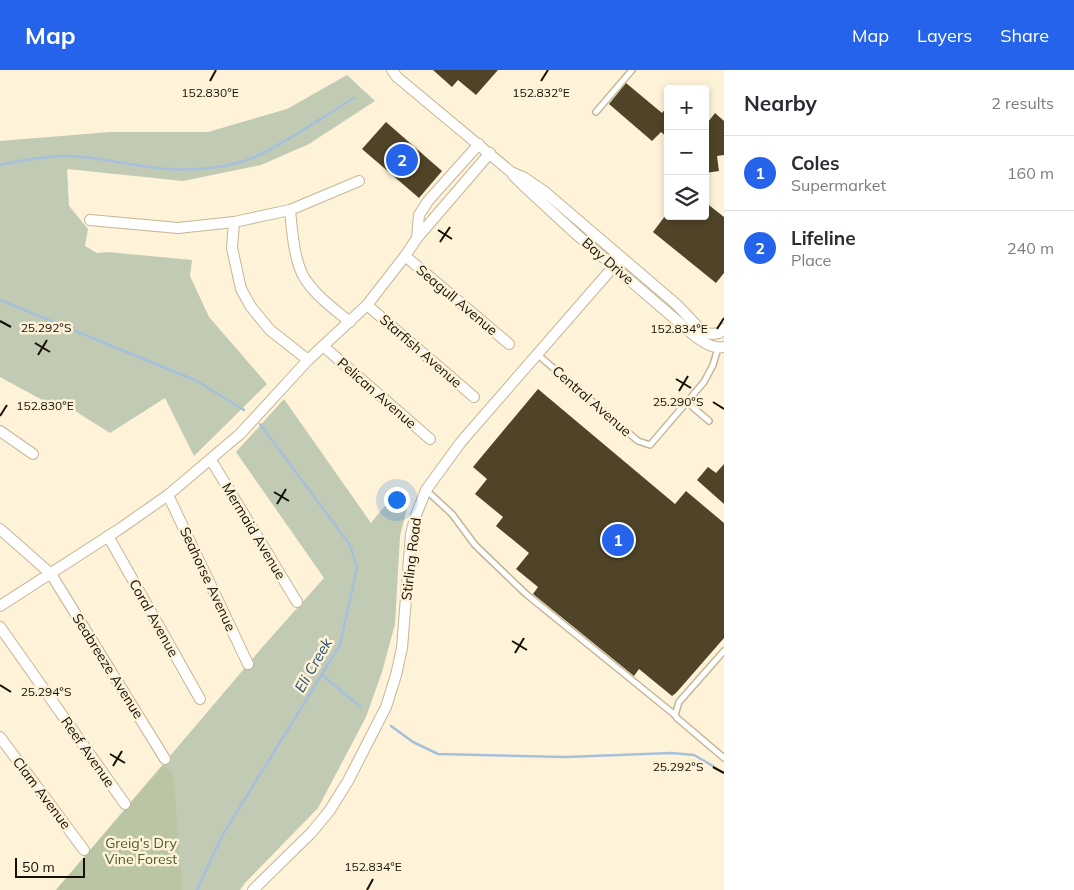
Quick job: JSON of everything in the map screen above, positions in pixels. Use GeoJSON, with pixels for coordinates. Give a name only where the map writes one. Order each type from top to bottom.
{"type":"FeatureCollection","features":[{"type":"Feature","properties":{"kind":"street","name":"Bay Drive"},"geometry":{"type":"LineString","coordinates":[[392,70],[397,77],[512,172],[524,186],[613,266],[696,337],[717,347]]}},
{"type":"Feature","properties":{"kind":"street"},"geometry":{"type":"LineString","coordinates":[[401,70],[405,82]]}},
{"type":"Feature","properties":{"kind":"street"},"geometry":{"type":"LineString","coordinates":[[417,238],[419,215],[428,201],[479,144]]}},
{"type":"Feature","properties":{"kind":"street"},"geometry":{"type":"LineString","coordinates":[[0,606],[121,528],[168,495],[240,434],[308,360],[367,305],[417,238],[490,154]]}},
{"type":"Feature","properties":{"kind":"street","name":"Bay Drive"},"geometry":{"type":"LineString","coordinates":[[512,172],[545,192],[676,304],[706,333],[719,333],[724,329]]}},
{"type":"Feature","properties":{"kind":"street"},"geometry":{"type":"LineString","coordinates":[[90,220],[178,228],[234,222],[290,210],[359,181]]}},
{"type":"Feature","properties":{"kind":"street"},"geometry":{"type":"LineString","coordinates":[[290,210],[299,266],[304,278],[322,300],[350,322]]}},
{"type":"Feature","properties":{"kind":"street"},"geometry":{"type":"LineString","coordinates":[[234,222],[232,248],[240,289],[251,307],[270,330],[308,360]]}},
{"type":"Feature","properties":{"kind":"street","name":"Seagull Avenue"},"geometry":{"type":"LineString","coordinates":[[405,256],[509,344]]}},
{"type":"Feature","properties":{"kind":"street","name":"Stirling Road"},"geometry":{"type":"LineString","coordinates":[[253,890],[312,832],[330,810],[348,781],[386,707],[402,648],[411,534],[426,490],[461,442],[620,258]]}},
{"type":"Feature","properties":{"kind":"street","name":"Starfish Avenue"},"geometry":{"type":"LineString","coordinates":[[367,305],[474,397]]}},
{"type":"Feature","properties":{"kind":"street","name":"Pelican Avenue"},"geometry":{"type":"LineString","coordinates":[[323,346],[430,439]]}},
{"type":"Feature","properties":{"kind":"street"},"geometry":{"type":"LineString","coordinates":[[0,431],[33,454]]}},
{"type":"Feature","properties":{"kind":"street","name":"Mermaid Avenue"},"geometry":{"type":"LineString","coordinates":[[211,460],[297,602]]}},
{"type":"Feature","properties":{"kind":"street","name":"Seahorse Avenue"},"geometry":{"type":"LineString","coordinates":[[168,495],[248,664]]}},
{"type":"Feature","properties":{"kind":"street","name":"Seabreeze Avenue"},"geometry":{"type":"LineString","coordinates":[[0,529],[51,574],[165,759]]}},
{"type":"Feature","properties":{"kind":"street","name":"Coral Avenue"},"geometry":{"type":"LineString","coordinates":[[108,536],[200,699]]}},
{"type":"Feature","properties":{"kind":"street","name":"Reef Avenue"},"geometry":{"type":"LineString","coordinates":[[0,628],[125,804]]}},
{"type":"Feature","properties":{"kind":"street","name":"Clam Avenue"},"geometry":{"type":"LineString","coordinates":[[0,737],[84,850]]}},
{"type":"Feature","properties":{"kind":"street","name":"Stirling Road"},"geometry":{"type":"LineString","coordinates":[[260,890],[278,865]]}},
{"type":"Feature","properties":{"kind":"lane"},"geometry":{"type":"LineString","coordinates":[[596,112],[632,70]]}},
{"type":"Feature","properties":{"kind":"lane","name":"Central Avenue"},"geometry":{"type":"LineString","coordinates":[[537,354],[638,440],[650,445],[688,403],[704,382],[710,373],[717,347]]}},
{"type":"Feature","properties":{"kind":"lane"},"geometry":{"type":"LineString","coordinates":[[688,403],[709,421]]}},
{"type":"Feature","properties":{"kind":"lane"},"geometry":{"type":"LineString","coordinates":[[426,490],[452,514],[475,545],[526,594],[675,714],[676,718],[724,758]]}},
{"type":"Feature","properties":{"kind":"lane"},"geometry":{"type":"LineString","coordinates":[[675,714],[679,702],[724,651]]}},
{"type":"Feature","properties":{"kind":"green space"},"geometry":{"type":"Polygon","coordinates":[[[347,75],[375,101],[309,144],[261,165],[183,181],[67,169],[69,206],[88,229],[85,246],[97,253],[107,252],[192,260],[190,276],[209,317],[267,384],[194,456],[165,398],[110,433],[72,409],[46,402],[0,377],[0,141],[110,132],[208,132],[287,109],[347,75]]]}},
{"type":"Feature","properties":{"kind":"green space"},"geometry":{"type":"Polygon","coordinates":[[[284,399],[371,523],[398,490],[409,500],[400,536],[395,624],[382,672],[366,717],[318,808],[240,890],[56,890],[266,643],[324,578],[236,452],[284,399]]]}},
{"type":"Feature","properties":{"kind":"green space","name":"Greig's Dry Vine Forest"},"geometry":{"type":"Polygon","coordinates":[[[163,766],[173,772],[182,890],[56,890],[163,766]]]}},
{"type":"Feature","properties":{"kind":"building"},"geometry":{"type":"Polygon","coordinates":[[[433,70],[498,70],[476,95],[458,80],[452,87],[433,70]]]}},
{"type":"Feature","properties":{"kind":"building"},"geometry":{"type":"Polygon","coordinates":[[[626,83],[662,113],[664,111],[664,135],[661,132],[652,141],[609,104],[626,83]]]}},
{"type":"Feature","properties":{"kind":"building"},"geometry":{"type":"Polygon","coordinates":[[[715,113],[724,121],[724,155],[717,156],[719,171],[709,172],[709,130],[709,121],[715,113]]]}},
{"type":"Feature","properties":{"kind":"building"},"geometry":{"type":"Polygon","coordinates":[[[386,122],[442,171],[419,198],[362,149],[386,122]]]}},
{"type":"Feature","properties":{"kind":"building"},"geometry":{"type":"Polygon","coordinates":[[[709,205],[724,217],[724,273],[716,283],[653,232],[664,217],[664,220],[709,220],[709,205]]]}},
{"type":"Feature","properties":{"kind":"building"},"geometry":{"type":"Polygon","coordinates":[[[538,389],[675,504],[686,491],[724,523],[724,638],[672,696],[639,669],[634,676],[533,594],[538,587],[516,569],[529,553],[496,526],[503,517],[475,494],[487,479],[473,467],[538,389]]]}},
{"type":"Feature","properties":{"kind":"building"},"geometry":{"type":"Polygon","coordinates":[[[724,464],[724,504],[697,480],[708,467],[716,473],[724,464]]]}},
{"type":"Feature","properties":{"kind":"waterway"},"geometry":{"type":"LineString","coordinates":[[0,165],[68,156],[166,169],[201,169],[225,166],[271,149],[354,98]]}},
{"type":"Feature","properties":{"kind":"waterway","name":"Eli Creek"},"geometry":{"type":"LineString","coordinates":[[0,300],[197,381],[244,410]]}},
{"type":"Feature","properties":{"kind":"waterway","name":"Eli Creek"},"geometry":{"type":"LineString","coordinates":[[197,890],[222,836],[340,645],[357,568],[350,545],[260,424]]}},
{"type":"Feature","properties":{"kind":"waterway"},"geometry":{"type":"LineString","coordinates":[[322,675],[361,707]]}},
{"type":"Feature","properties":{"kind":"waterway"},"geometry":{"type":"LineString","coordinates":[[391,726],[413,742],[438,754],[566,757],[671,753],[694,755],[713,766]]}},
{"type":"Feature","properties":{"kind":"place","name":"Lifeline"},"geometry":{"type":"Point","coordinates":[402,160]}},
{"type":"Feature","properties":{"kind":"place","name":"Coles"},"geometry":{"type":"Point","coordinates":[618,540]}}]}
